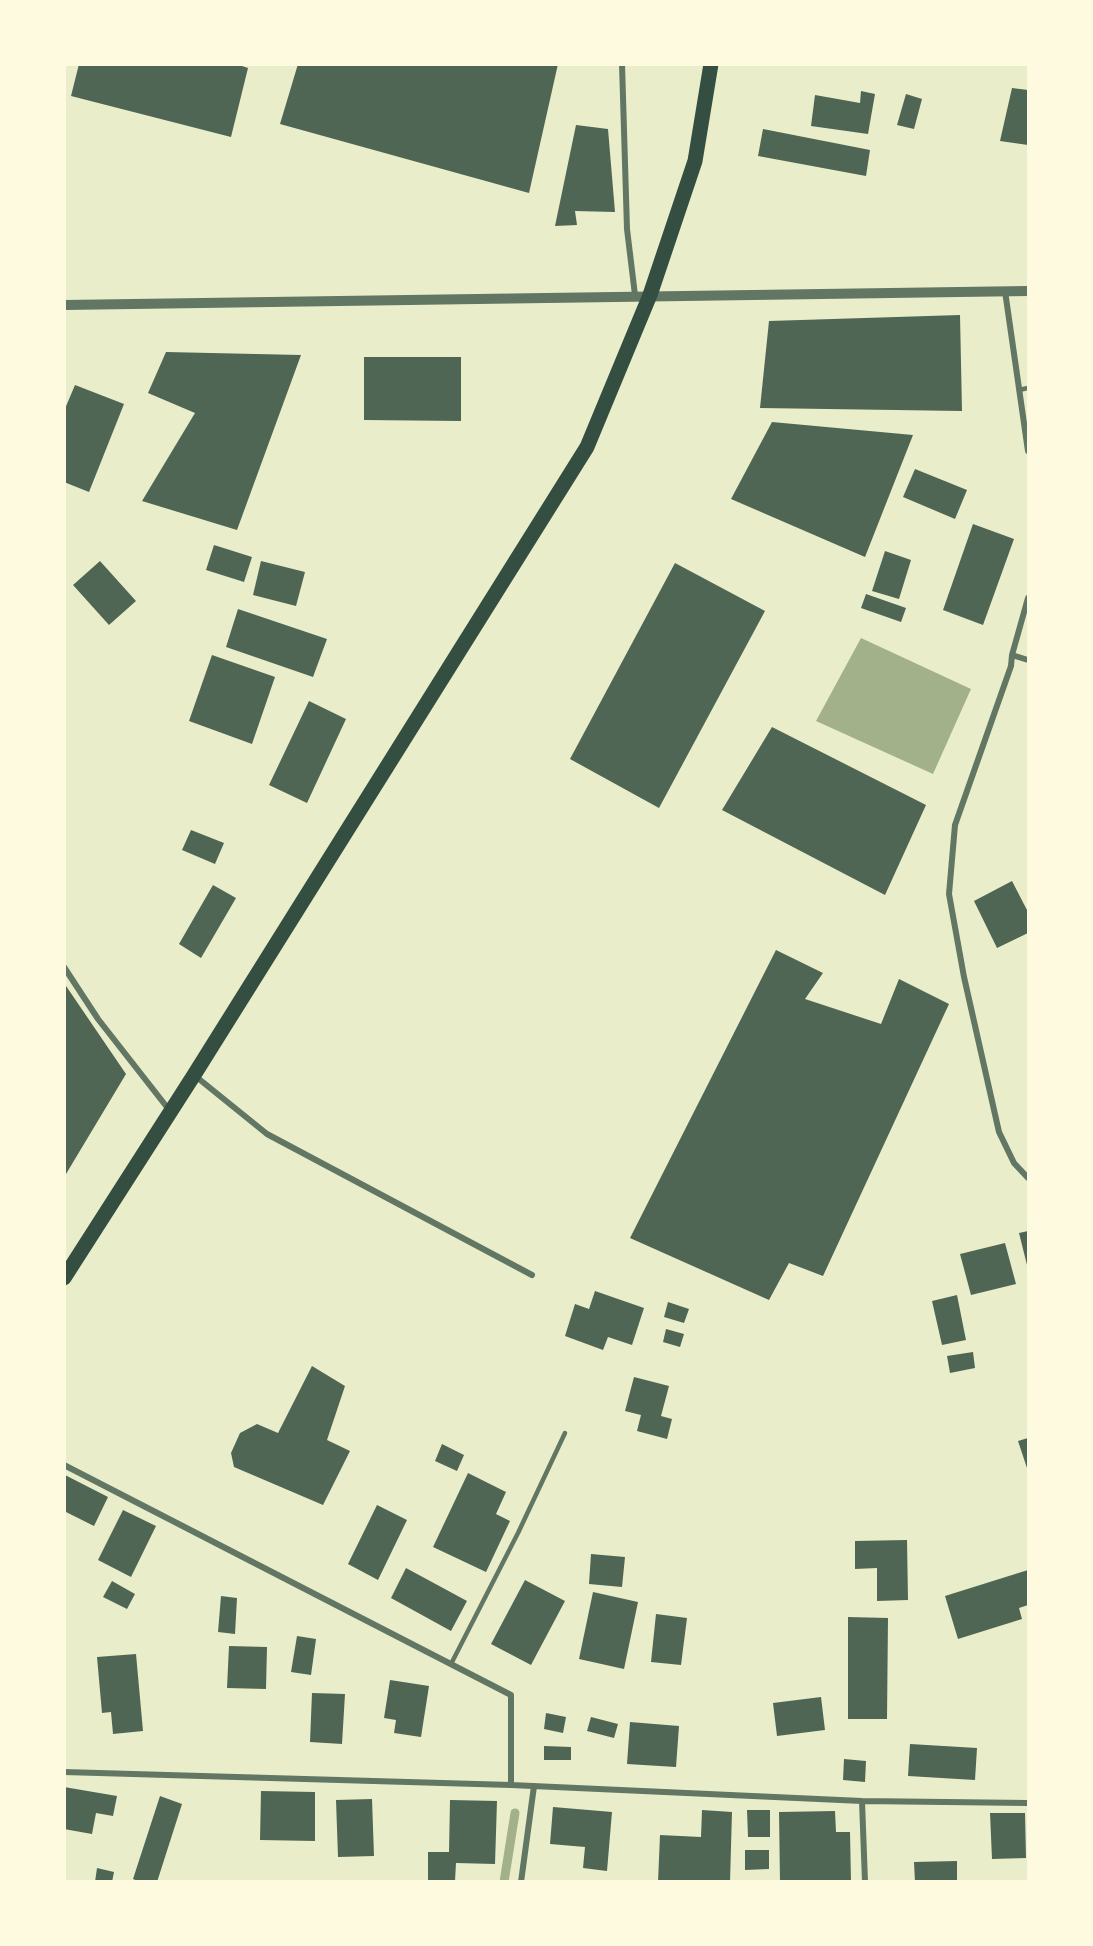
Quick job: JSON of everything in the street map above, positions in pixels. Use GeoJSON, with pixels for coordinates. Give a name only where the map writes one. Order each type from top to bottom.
{"type":"FeatureCollection","features":[{"type":"Feature","properties":{"kind":"main road"},"geometry":{"type":"LineString","coordinates":[[64,1278],[194,1075],[587,447],[695,161],[711,64]]}},
{"type":"Feature","properties":{"kind":"street"},"geometry":{"type":"LineString","coordinates":[[622,64],[627,229],[643,295]]}},
{"type":"Feature","properties":{"kind":"street"},"geometry":{"type":"LineString","coordinates":[[1005,291],[1029,451]]}},
{"type":"Feature","properties":{"kind":"street"},"geometry":{"type":"LineString","coordinates":[[64,304],[1029,291]]}},
{"type":"Feature","properties":{"kind":"street"},"geometry":{"type":"LineString","coordinates":[[1029,597],[1012,655],[1011,666],[955,825],[949,894],[964,977],[999,1132],[1014,1163],[1029,1178]]}},
{"type":"Feature","properties":{"kind":"street"},"geometry":{"type":"LineString","coordinates":[[1012,655],[1029,660]]}},
{"type":"Feature","properties":{"kind":"street"},"geometry":{"type":"LineString","coordinates":[[64,967],[98,1019],[170,1112]]}},
{"type":"Feature","properties":{"kind":"street"},"geometry":{"type":"LineString","coordinates":[[194,1075],[267,1134],[532,1275]]}},
{"type":"Feature","properties":{"kind":"street"},"geometry":{"type":"LineString","coordinates":[[64,1465],[511,1695],[511,1785]]}},
{"type":"Feature","properties":{"kind":"street"},"geometry":{"type":"LineString","coordinates":[[64,1772],[534,1785],[862,1801],[1029,1803]]}},
{"type":"Feature","properties":{"kind":"street"},"geometry":{"type":"LineString","coordinates":[[521,1881],[534,1785]]}},
{"type":"Feature","properties":{"kind":"street"},"geometry":{"type":"LineString","coordinates":[[862,1801],[865,1881]]}},
{"type":"Feature","properties":{"kind":"lane"},"geometry":{"type":"LineString","coordinates":[[1019,390],[1029,388]]}},
{"type":"Feature","properties":{"kind":"lane"},"geometry":{"type":"LineString","coordinates":[[451,1664],[518,1533],[565,1433]]}},
{"type":"Feature","properties":{"kind":"shaded area"},"geometry":{"type":"Polygon","coordinates":[[[861,638],[971,689],[933,774],[816,721],[861,638]]]}},
{"type":"Feature","properties":{"kind":"building"},"geometry":{"type":"Polygon","coordinates":[[[79,64],[236,64],[248,68],[231,137],[71,96],[79,64]]]}},
{"type":"Feature","properties":{"kind":"building"},"geometry":{"type":"Polygon","coordinates":[[[298,64],[558,64],[529,193],[280,124],[298,64]]]}},
{"type":"Feature","properties":{"kind":"building"},"geometry":{"type":"Polygon","coordinates":[[[1012,88],[1028,90],[1028,145],[1000,141],[1012,88]]]}},
{"type":"Feature","properties":{"kind":"building"},"geometry":{"type":"Polygon","coordinates":[[[861,91],[875,94],[868,134],[811,126],[815,95],[860,103],[861,91]]]}},
{"type":"Feature","properties":{"kind":"building"},"geometry":{"type":"Polygon","coordinates":[[[906,94],[922,99],[914,129],[897,125],[906,94]]]}},
{"type":"Feature","properties":{"kind":"building"},"geometry":{"type":"Polygon","coordinates":[[[576,125],[608,129],[615,212],[575,211],[577,225],[555,226],[576,125]]]}},
{"type":"Feature","properties":{"kind":"building"},"geometry":{"type":"Polygon","coordinates":[[[763,129],[870,150],[866,176],[758,156],[763,129]]]}},
{"type":"Feature","properties":{"kind":"building"},"geometry":{"type":"Polygon","coordinates":[[[960,315],[962,411],[760,408],[769,321],[960,315]]]}},
{"type":"Feature","properties":{"kind":"building"},"geometry":{"type":"Polygon","coordinates":[[[166,352],[301,355],[237,530],[142,501],[195,413],[148,393],[166,352]]]}},
{"type":"Feature","properties":{"kind":"building"},"geometry":{"type":"Polygon","coordinates":[[[364,357],[461,357],[461,421],[364,420],[364,357]]]}},
{"type":"Feature","properties":{"kind":"building"},"geometry":{"type":"Polygon","coordinates":[[[75,385],[124,404],[89,492],[64,482],[64,411],[75,385]]]}},
{"type":"Feature","properties":{"kind":"building"},"geometry":{"type":"Polygon","coordinates":[[[772,422],[913,435],[865,557],[731,499],[772,422]]]}},
{"type":"Feature","properties":{"kind":"building"},"geometry":{"type":"Polygon","coordinates":[[[915,469],[967,490],[955,519],[903,497],[915,469]]]}},
{"type":"Feature","properties":{"kind":"building"},"geometry":{"type":"Polygon","coordinates":[[[973,524],[1014,539],[983,625],[943,610],[973,524]]]}},
{"type":"Feature","properties":{"kind":"building"},"geometry":{"type":"Polygon","coordinates":[[[214,545],[252,557],[244,582],[206,570],[214,545]]]}},
{"type":"Feature","properties":{"kind":"building"},"geometry":{"type":"Polygon","coordinates":[[[885,551],[911,560],[899,599],[872,591],[885,551]]]}},
{"type":"Feature","properties":{"kind":"building"},"geometry":{"type":"Polygon","coordinates":[[[100,561],[136,601],[109,625],[73,585],[100,561]]]}},
{"type":"Feature","properties":{"kind":"building"},"geometry":{"type":"Polygon","coordinates":[[[261,561],[305,572],[296,606],[253,595],[261,561]]]}},
{"type":"Feature","properties":{"kind":"building"},"geometry":{"type":"Polygon","coordinates":[[[675,563],[765,611],[659,808],[570,759],[675,563]]]}},
{"type":"Feature","properties":{"kind":"building"},"geometry":{"type":"Polygon","coordinates":[[[866,594],[906,608],[901,622],[861,608],[866,594]]]}},
{"type":"Feature","properties":{"kind":"building"},"geometry":{"type":"Polygon","coordinates":[[[238,609],[327,639],[313,677],[226,647],[238,609]]]}},
{"type":"Feature","properties":{"kind":"building"},"geometry":{"type":"Polygon","coordinates":[[[212,655],[275,677],[252,744],[189,721],[212,655]]]}},
{"type":"Feature","properties":{"kind":"building"},"geometry":{"type":"Polygon","coordinates":[[[309,701],[346,719],[307,803],[269,785],[309,701]]]}},
{"type":"Feature","properties":{"kind":"building"},"geometry":{"type":"Polygon","coordinates":[[[772,727],[926,805],[885,895],[722,810],[772,727]]]}},
{"type":"Feature","properties":{"kind":"building"},"geometry":{"type":"Polygon","coordinates":[[[191,830],[224,843],[215,864],[182,850],[191,830]]]}},
{"type":"Feature","properties":{"kind":"building"},"geometry":{"type":"Polygon","coordinates":[[[1012,881],[1028,912],[1028,933],[997,948],[974,901],[1012,881]]]}},
{"type":"Feature","properties":{"kind":"building"},"geometry":{"type":"Polygon","coordinates":[[[213,885],[236,898],[201,958],[179,944],[213,885]]]}},
{"type":"Feature","properties":{"kind":"building"},"geometry":{"type":"Polygon","coordinates":[[[776,950],[823,973],[805,999],[881,1024],[899,979],[949,1004],[823,1276],[789,1263],[769,1300],[630,1238],[776,950]]]}},
{"type":"Feature","properties":{"kind":"building"},"geometry":{"type":"Polygon","coordinates":[[[64,983],[126,1074],[66,1174],[64,1172],[64,983]]]}},
{"type":"Feature","properties":{"kind":"building"},"geometry":{"type":"Polygon","coordinates":[[[1028,1231],[1028,1269],[1019,1233],[1028,1231]]]}},
{"type":"Feature","properties":{"kind":"building"},"geometry":{"type":"Polygon","coordinates":[[[1005,1243],[1016,1284],[971,1295],[960,1254],[1005,1243]]]}},
{"type":"Feature","properties":{"kind":"building"},"geometry":{"type":"Polygon","coordinates":[[[595,1291],[644,1308],[632,1345],[608,1337],[603,1350],[565,1336],[575,1304],[589,1309],[595,1291]]]}},
{"type":"Feature","properties":{"kind":"building"},"geometry":{"type":"Polygon","coordinates":[[[957,1295],[966,1340],[942,1345],[932,1301],[957,1295]]]}},
{"type":"Feature","properties":{"kind":"building"},"geometry":{"type":"Polygon","coordinates":[[[668,1302],[689,1309],[684,1323],[664,1317],[668,1302]]]}},
{"type":"Feature","properties":{"kind":"building"},"geometry":{"type":"Polygon","coordinates":[[[666,1329],[684,1334],[680,1347],[663,1342],[666,1329]]]}},
{"type":"Feature","properties":{"kind":"building"},"geometry":{"type":"Polygon","coordinates":[[[973,1352],[975,1368],[950,1373],[947,1356],[973,1352]]]}},
{"type":"Feature","properties":{"kind":"building"},"geometry":{"type":"Polygon","coordinates":[[[312,1366],[345,1386],[327,1440],[350,1451],[323,1505],[234,1467],[231,1453],[240,1433],[257,1424],[278,1433],[312,1366]]]}},
{"type":"Feature","properties":{"kind":"building"},"geometry":{"type":"Polygon","coordinates":[[[634,1377],[669,1386],[661,1416],[672,1419],[667,1439],[637,1431],[641,1415],[625,1411],[634,1377]]]}},
{"type":"Feature","properties":{"kind":"building"},"geometry":{"type":"Polygon","coordinates":[[[1028,1438],[1028,1471],[1018,1441],[1028,1438]]]}},
{"type":"Feature","properties":{"kind":"building"},"geometry":{"type":"Polygon","coordinates":[[[442,1444],[464,1455],[457,1471],[435,1461],[442,1444]]]}},
{"type":"Feature","properties":{"kind":"building"},"geometry":{"type":"Polygon","coordinates":[[[468,1473],[506,1492],[496,1514],[510,1521],[486,1572],[433,1547],[468,1473]]]}},
{"type":"Feature","properties":{"kind":"building"},"geometry":{"type":"Polygon","coordinates":[[[65,1475],[108,1497],[94,1526],[64,1511],[65,1475]]]}},
{"type":"Feature","properties":{"kind":"building"},"geometry":{"type":"Polygon","coordinates":[[[377,1505],[407,1520],[378,1580],[348,1564],[377,1505]]]}},
{"type":"Feature","properties":{"kind":"building"},"geometry":{"type":"Polygon","coordinates":[[[123,1510],[156,1526],[131,1577],[98,1560],[123,1510]]]}},
{"type":"Feature","properties":{"kind":"building"},"geometry":{"type":"Polygon","coordinates":[[[907,1540],[908,1600],[877,1601],[877,1568],[855,1569],[855,1541],[907,1540]]]}},
{"type":"Feature","properties":{"kind":"building"},"geometry":{"type":"Polygon","coordinates":[[[591,1554],[625,1557],[622,1587],[589,1584],[591,1554]]]}},
{"type":"Feature","properties":{"kind":"building"},"geometry":{"type":"Polygon","coordinates":[[[406,1568],[467,1601],[451,1631],[391,1598],[406,1568]]]}},
{"type":"Feature","properties":{"kind":"building"},"geometry":{"type":"Polygon","coordinates":[[[1028,1570],[1028,1605],[1019,1608],[1022,1619],[958,1639],[945,1596],[1028,1570]]]}},
{"type":"Feature","properties":{"kind":"building"},"geometry":{"type":"Polygon","coordinates":[[[525,1580],[565,1601],[531,1665],[491,1644],[525,1580]]]}},
{"type":"Feature","properties":{"kind":"building"},"geometry":{"type":"Polygon","coordinates":[[[112,1581],[135,1594],[127,1609],[103,1597],[112,1581]]]}},
{"type":"Feature","properties":{"kind":"building"},"geometry":{"type":"Polygon","coordinates":[[[593,1592],[638,1602],[624,1669],[579,1659],[593,1592]]]}},
{"type":"Feature","properties":{"kind":"building"},"geometry":{"type":"Polygon","coordinates":[[[221,1596],[237,1598],[235,1634],[218,1632],[221,1596]]]}},
{"type":"Feature","properties":{"kind":"building"},"geometry":{"type":"Polygon","coordinates":[[[656,1614],[687,1618],[681,1665],[651,1662],[656,1614]]]}},
{"type":"Feature","properties":{"kind":"building"},"geometry":{"type":"Polygon","coordinates":[[[848,1617],[888,1618],[887,1719],[848,1719],[848,1617]]]}},
{"type":"Feature","properties":{"kind":"building"},"geometry":{"type":"Polygon","coordinates":[[[297,1636],[316,1639],[311,1675],[291,1672],[297,1636]]]}},
{"type":"Feature","properties":{"kind":"building"},"geometry":{"type":"Polygon","coordinates":[[[229,1646],[267,1647],[266,1689],[227,1688],[229,1646]]]}},
{"type":"Feature","properties":{"kind":"building"},"geometry":{"type":"Polygon","coordinates":[[[136,1654],[143,1731],[113,1734],[111,1712],[102,1713],[97,1657],[136,1654]]]}},
{"type":"Feature","properties":{"kind":"building"},"geometry":{"type":"Polygon","coordinates":[[[390,1680],[429,1686],[421,1737],[394,1733],[396,1720],[384,1718],[390,1680]]]}},
{"type":"Feature","properties":{"kind":"building"},"geometry":{"type":"Polygon","coordinates":[[[312,1693],[345,1694],[342,1744],[310,1742],[312,1693]]]}},
{"type":"Feature","properties":{"kind":"building"},"geometry":{"type":"Polygon","coordinates":[[[821,1697],[825,1730],[777,1736],[773,1703],[821,1697]]]}},
{"type":"Feature","properties":{"kind":"building"},"geometry":{"type":"Polygon","coordinates":[[[546,1713],[566,1717],[563,1733],[544,1729],[546,1713]]]}},
{"type":"Feature","properties":{"kind":"building"},"geometry":{"type":"Polygon","coordinates":[[[591,1717],[618,1724],[614,1738],[587,1731],[591,1717]]]}},
{"type":"Feature","properties":{"kind":"building"},"geometry":{"type":"Polygon","coordinates":[[[630,1722],[679,1726],[676,1767],[627,1764],[630,1722]]]}},
{"type":"Feature","properties":{"kind":"building"},"geometry":{"type":"Polygon","coordinates":[[[910,1744],[977,1748],[975,1780],[908,1776],[910,1744]]]}},
{"type":"Feature","properties":{"kind":"building"},"geometry":{"type":"Polygon","coordinates":[[[544,1746],[571,1747],[571,1760],[544,1760],[544,1746]]]}},
{"type":"Feature","properties":{"kind":"building"},"geometry":{"type":"Polygon","coordinates":[[[844,1759],[866,1761],[865,1782],[843,1780],[844,1759]]]}},
{"type":"Feature","properties":{"kind":"building"},"geometry":{"type":"Polygon","coordinates":[[[64,1787],[117,1796],[113,1816],[96,1813],[92,1834],[64,1829],[64,1787]]]}},
{"type":"Feature","properties":{"kind":"building"},"geometry":{"type":"Polygon","coordinates":[[[261,1791],[315,1792],[315,1841],[260,1840],[261,1791]]]}},
{"type":"Feature","properties":{"kind":"building"},"geometry":{"type":"Polygon","coordinates":[[[160,1796],[182,1804],[157,1882],[140,1882],[133,1879],[160,1796]]]}},
{"type":"Feature","properties":{"kind":"building"},"geometry":{"type":"Polygon","coordinates":[[[372,1799],[374,1856],[338,1857],[336,1800],[372,1799]]]}},
{"type":"Feature","properties":{"kind":"building"},"geometry":{"type":"Polygon","coordinates":[[[450,1800],[497,1801],[495,1864],[456,1863],[455,1881],[428,1880],[428,1852],[449,1852],[450,1800]]]}},
{"type":"Feature","properties":{"kind":"building"},"geometry":{"type":"Polygon","coordinates":[[[553,1807],[612,1812],[607,1871],[583,1868],[585,1847],[550,1844],[553,1807]]]}},
{"type":"Feature","properties":{"kind":"building"},"geometry":{"type":"Polygon","coordinates":[[[702,1810],[732,1812],[730,1882],[658,1882],[660,1835],[701,1837],[702,1810]]]}},
{"type":"Feature","properties":{"kind":"building"},"geometry":{"type":"Polygon","coordinates":[[[747,1810],[770,1810],[770,1837],[748,1837],[747,1810]]]}},
{"type":"Feature","properties":{"kind":"building"},"geometry":{"type":"Polygon","coordinates":[[[835,1811],[836,1832],[850,1832],[851,1882],[780,1882],[779,1812],[835,1811]]]}},
{"type":"Feature","properties":{"kind":"building"},"geometry":{"type":"Polygon","coordinates":[[[990,1813],[1025,1813],[1026,1858],[992,1859],[990,1813]]]}},
{"type":"Feature","properties":{"kind":"building"},"geometry":{"type":"Polygon","coordinates":[[[745,1850],[769,1850],[769,1869],[745,1870],[745,1850]]]}},
{"type":"Feature","properties":{"kind":"building"},"geometry":{"type":"Polygon","coordinates":[[[957,1861],[957,1882],[915,1882],[914,1862],[957,1861]]]}},
{"type":"Feature","properties":{"kind":"building"},"geometry":{"type":"Polygon","coordinates":[[[97,1868],[114,1872],[112,1882],[95,1882],[97,1868]]]}},
{"type":"Feature","properties":{"kind":"waterway"},"geometry":{"type":"LineString","coordinates":[[504,1882],[515,1813]]}}]}
